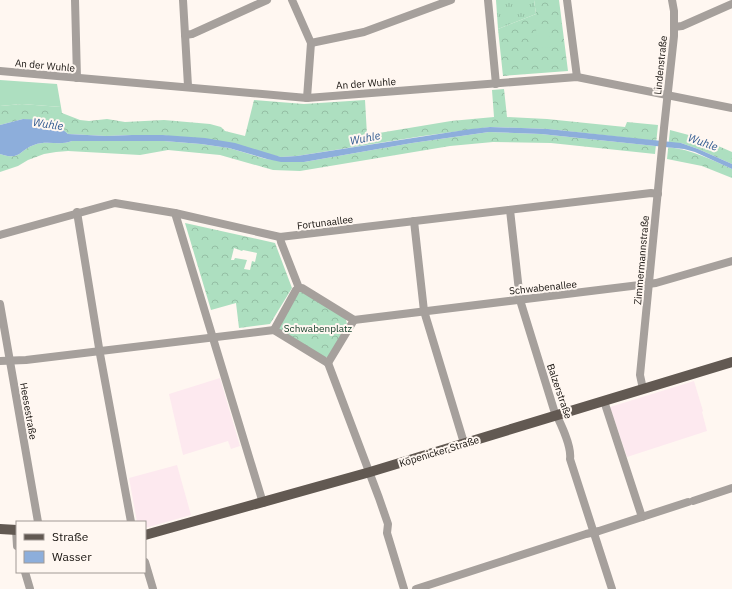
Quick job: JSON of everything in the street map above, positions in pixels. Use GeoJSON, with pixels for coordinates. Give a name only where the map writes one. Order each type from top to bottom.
{"type":"FeatureCollection","features":[{"type":"Feature","properties":{"kind":"main road","name":"Köpenicker Straße"},"geometry":{"type":"LineString","coordinates":[[146,535],[370,472],[732,362]]}},
{"type":"Feature","properties":{"kind":"main road"},"geometry":{"type":"LineString","coordinates":[[0,530],[16,530]]}},
{"type":"Feature","properties":{"kind":"street"},"geometry":{"type":"LineString","coordinates":[[75,0],[77,78]]}},
{"type":"Feature","properties":{"kind":"street"},"geometry":{"type":"LineString","coordinates":[[183,0],[188,86]]}},
{"type":"Feature","properties":{"kind":"street"},"geometry":{"type":"LineString","coordinates":[[185,35],[192,34],[267,0]]}},
{"type":"Feature","properties":{"kind":"street"},"geometry":{"type":"LineString","coordinates":[[292,0],[312,43],[306,98]]}},
{"type":"Feature","properties":{"kind":"street"},"geometry":{"type":"LineString","coordinates":[[312,43],[364,32],[451,0]]}},
{"type":"Feature","properties":{"kind":"street"},"geometry":{"type":"LineString","coordinates":[[488,0],[496,84]]}},
{"type":"Feature","properties":{"kind":"street"},"geometry":{"type":"LineString","coordinates":[[567,0],[577,77]]}},
{"type":"Feature","properties":{"kind":"street","name":"Lindenstraße"},"geometry":{"type":"LineString","coordinates":[[663,133],[674,27],[672,0]]}},
{"type":"Feature","properties":{"kind":"street"},"geometry":{"type":"LineString","coordinates":[[674,27],[682,26],[732,4]]}},
{"type":"Feature","properties":{"kind":"street","name":"An der Wuhle"},"geometry":{"type":"LineString","coordinates":[[0,71],[188,86],[306,98],[577,77],[732,108]]}},
{"type":"Feature","properties":{"kind":"street","name":"Zimmermannstraße"},"geometry":{"type":"LineString","coordinates":[[643,389],[640,376],[663,133]]}},
{"type":"Feature","properties":{"kind":"street","name":"Fortunaallee"},"geometry":{"type":"LineString","coordinates":[[0,235],[115,202],[175,213],[280,237],[651,193],[658,194]]}},
{"type":"Feature","properties":{"kind":"street","name":"Balzerstraße"},"geometry":{"type":"LineString","coordinates":[[510,210],[520,300],[556,415],[566,440],[570,453],[570,459],[612,589]]}},
{"type":"Feature","properties":{"kind":"street"},"geometry":{"type":"LineString","coordinates":[[77,212],[131,521]]}},
{"type":"Feature","properties":{"kind":"street"},"geometry":{"type":"LineString","coordinates":[[175,213],[264,502]]}},
{"type":"Feature","properties":{"kind":"street"},"geometry":{"type":"LineString","coordinates":[[414,221],[424,311],[464,443]]}},
{"type":"Feature","properties":{"kind":"street"},"geometry":{"type":"LineString","coordinates":[[280,237],[299,288]]}},
{"type":"Feature","properties":{"kind":"street","name":"Schwabenallee"},"geometry":{"type":"LineString","coordinates":[[354,320],[656,283],[732,261]]}},
{"type":"Feature","properties":{"kind":"street"},"geometry":{"type":"LineString","coordinates":[[299,288],[302,288],[354,320],[328,363]]}},
{"type":"Feature","properties":{"kind":"street"},"geometry":{"type":"LineString","coordinates":[[274,330],[296,290],[299,288]]}},
{"type":"Feature","properties":{"kind":"street","name":"Heesestraße"},"geometry":{"type":"LineString","coordinates":[[0,304],[38,521]]}},
{"type":"Feature","properties":{"kind":"street"},"geometry":{"type":"LineString","coordinates":[[0,360],[10,361],[274,330],[328,363],[370,472],[388,524],[387,533],[404,589]]}},
{"type":"Feature","properties":{"kind":"street"},"geometry":{"type":"LineString","coordinates":[[604,401],[642,517]]}},
{"type":"Feature","properties":{"kind":"street"},"geometry":{"type":"LineString","coordinates":[[416,589],[732,488]]}},
{"type":"Feature","properties":{"kind":"street"},"geometry":{"type":"LineString","coordinates":[[146,565],[153,589]]}},
{"type":"Feature","properties":{"kind":"street"},"geometry":{"type":"LineString","coordinates":[[25,573],[30,589]]}},
{"type":"Feature","properties":{"kind":"shaded area"},"geometry":{"type":"Polygon","coordinates":[[[220,378],[240,446],[231,449],[228,441],[183,455],[169,394],[220,378]]]}},
{"type":"Feature","properties":{"kind":"shaded area"},"geometry":{"type":"Polygon","coordinates":[[[694,381],[707,431],[627,457],[610,407],[694,381]]]}},
{"type":"Feature","properties":{"kind":"shaded area"},"geometry":{"type":"Polygon","coordinates":[[[177,465],[191,515],[146,528],[146,521],[137,521],[129,478],[177,465]]]}},
{"type":"Feature","properties":{"kind":"green space"},"geometry":{"type":"Polygon","coordinates":[[[496,0],[534,0],[536,14],[498,29],[496,0]]]}},
{"type":"Feature","properties":{"kind":"green space"},"geometry":{"type":"Polygon","coordinates":[[[534,0],[559,0],[568,71],[503,76],[498,29],[536,14],[534,0]]]}},
{"type":"Feature","properties":{"kind":"green space"},"geometry":{"type":"Polygon","coordinates":[[[549,27],[551,47],[537,48],[536,28],[549,27]]]}},
{"type":"Feature","properties":{"kind":"green space"},"geometry":{"type":"Polygon","coordinates":[[[0,80],[57,84],[61,107],[22,104],[0,106],[0,80]]]}},
{"type":"Feature","properties":{"kind":"green space"},"geometry":{"type":"Polygon","coordinates":[[[504,89],[507,117],[547,119],[625,127],[627,122],[658,125],[656,144],[656,141],[548,129],[490,127],[297,156],[281,157],[163,135],[106,136],[68,134],[61,128],[52,124],[23,119],[0,125],[0,106],[22,104],[61,107],[62,113],[80,120],[89,121],[107,119],[125,122],[164,120],[210,124],[221,127],[225,131],[245,136],[254,100],[304,104],[365,100],[367,135],[451,121],[494,117],[492,90],[504,89]]]}},
{"type":"Feature","properties":{"kind":"green space"},"geometry":{"type":"Polygon","coordinates":[[[670,130],[700,138],[732,152],[732,164],[681,143],[668,147],[670,130]]]}},
{"type":"Feature","properties":{"kind":"green space"},"geometry":{"type":"Polygon","coordinates":[[[489,132],[541,134],[656,146],[655,154],[551,143],[493,142],[450,146],[300,171],[273,170],[220,155],[168,150],[140,155],[68,151],[44,154],[28,160],[18,166],[0,172],[0,154],[16,156],[34,145],[72,141],[164,141],[201,144],[229,148],[266,159],[304,162],[412,143],[489,132]]]}},
{"type":"Feature","properties":{"kind":"green space"},"geometry":{"type":"Polygon","coordinates":[[[668,147],[677,148],[709,158],[732,169],[732,178],[702,166],[667,159],[668,147]]]}},
{"type":"Feature","properties":{"kind":"green space"},"geometry":{"type":"Polygon","coordinates":[[[185,223],[275,243],[292,288],[270,324],[239,328],[236,303],[211,310],[185,223]],[[234,248],[231,260],[234,260],[235,258],[247,260],[244,269],[250,270],[252,261],[255,262],[257,253],[242,251],[234,248]]]}},
{"type":"Feature","properties":{"kind":"green space","name":"Schwabenplatz"},"geometry":{"type":"Polygon","coordinates":[[[302,291],[346,319],[347,325],[328,357],[322,357],[279,330],[277,326],[297,294],[302,291]]]}},
{"type":"Feature","properties":{"kind":"water","name":"Wuhle"},"geometry":{"type":"Polygon","coordinates":[[[23,119],[43,120],[61,128],[68,134],[106,136],[163,135],[205,138],[235,143],[281,157],[297,156],[490,127],[548,129],[681,143],[732,164],[732,169],[695,152],[684,149],[541,134],[489,132],[412,143],[304,162],[281,162],[229,148],[164,141],[72,141],[63,143],[44,143],[29,147],[16,156],[0,154],[0,125],[23,119]]]}}]}
